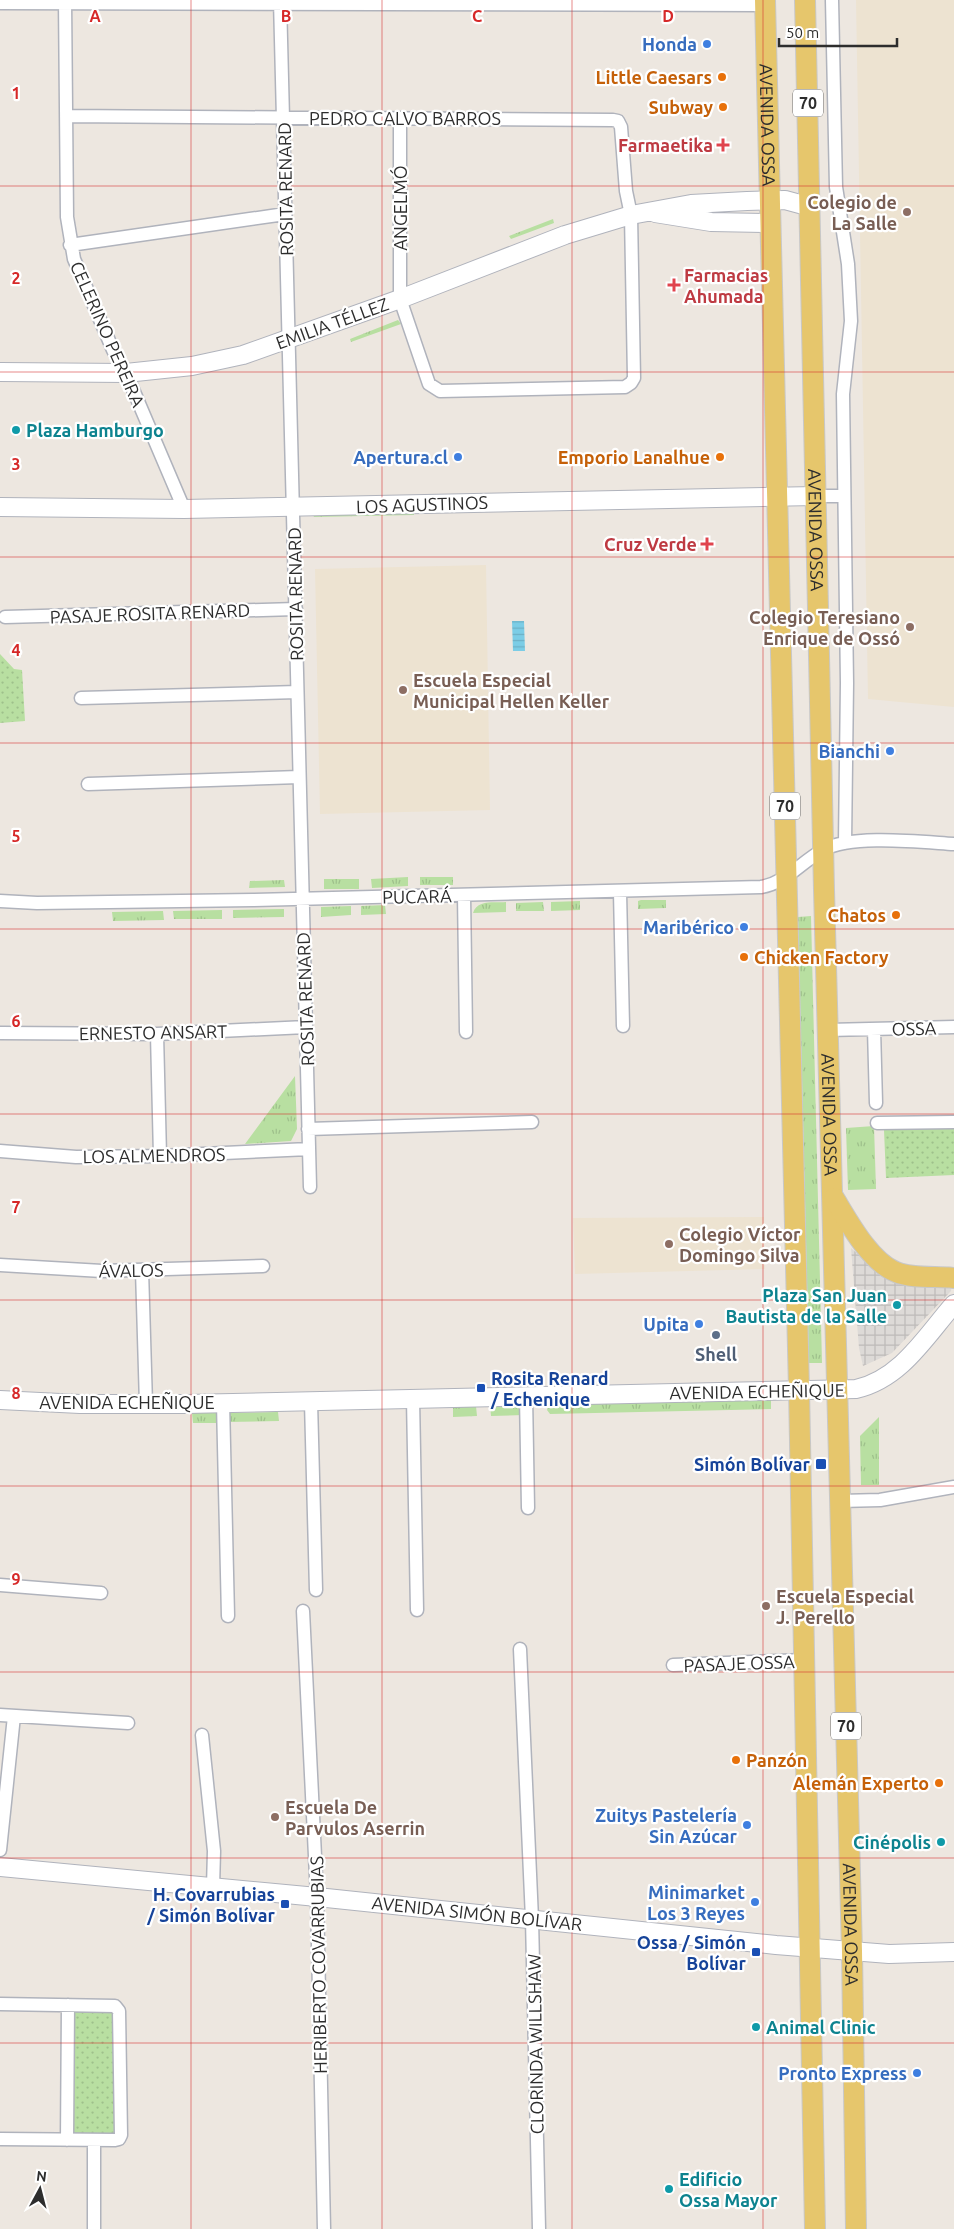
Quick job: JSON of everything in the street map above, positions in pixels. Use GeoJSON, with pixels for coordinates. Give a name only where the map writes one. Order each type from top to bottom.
{"type":"FeatureCollection","features":[{"type":"Feature","properties":{"kind":"main road","name":"AVENIDA OSSA"},"geometry":{"type":"LineString","coordinates":[[805,0],[811,207],[823,850],[852,1951],[856,2229]]}},
{"type":"Feature","properties":{"kind":"main road","name":"AVENIDA OSSA"},"geometry":{"type":"LineString","coordinates":[[765,2],[772,223],[799,1389],[815,2229]]}},
{"type":"Feature","properties":{"kind":"main road"},"geometry":{"type":"LineString","coordinates":[[833,1197],[873,1255],[886,1267],[904,1274],[954,1278]]}},
{"type":"Feature","properties":{"kind":"street","name":"AVENIDA OSSA"},"geometry":{"type":"LineString","coordinates":[[832,0],[836,187],[848,264],[851,321],[843,394],[847,674],[845,843]]}},
{"type":"Feature","properties":{"kind":"street","name":"CELERINO PEREIRA"},"geometry":{"type":"LineString","coordinates":[[65,2],[70,245],[78,273],[126,374],[184,509]]}},
{"type":"Feature","properties":{"kind":"street","name":"ROSITA RENARD"},"geometry":{"type":"LineString","coordinates":[[280,2],[310,1187]]}},
{"type":"Feature","properties":{"kind":"street"},"geometry":{"type":"LineString","coordinates":[[0,3],[765,2]]}},
{"type":"Feature","properties":{"kind":"street","name":"PEDRO CALVO BARROS"},"geometry":{"type":"LineString","coordinates":[[66,116],[618,121],[621,126],[626,191],[631,215]]}},
{"type":"Feature","properties":{"kind":"street","name":"ANGELMÓ"},"geometry":{"type":"LineString","coordinates":[[400,118],[400,299],[426,376],[433,388],[440,391],[625,387],[634,378],[631,215]]}},
{"type":"Feature","properties":{"kind":"street","name":"EMILIA TÉLLEZ"},"geometry":{"type":"LineString","coordinates":[[0,372],[126,374],[200,364],[243,355],[288,340],[565,236],[631,215],[690,204],[771,200],[785,200],[811,207]]}},
{"type":"Feature","properties":{"kind":"street","name":"EMILIA TÉLLEZ"},"geometry":{"type":"LineString","coordinates":[[652,212],[710,222],[772,223]]}},
{"type":"Feature","properties":{"kind":"street"},"geometry":{"type":"LineString","coordinates":[[70,245],[285,214]]}},
{"type":"Feature","properties":{"kind":"street","name":"LOS AGUSTINOS"},"geometry":{"type":"LineString","coordinates":[[0,507],[184,509],[596,499],[844,496]]}},
{"type":"Feature","properties":{"kind":"street","name":"PASAJE ROSITA RENARD"},"geometry":{"type":"LineString","coordinates":[[5,617],[296,609]]}},
{"type":"Feature","properties":{"kind":"street"},"geometry":{"type":"LineString","coordinates":[[81,698],[297,692]]}},
{"type":"Feature","properties":{"kind":"street"},"geometry":{"type":"LineString","coordinates":[[88,784],[300,777]]}},
{"type":"Feature","properties":{"kind":"street","name":"PUCARÁ"},"geometry":{"type":"LineString","coordinates":[[0,901],[37,903],[620,892],[761,887],[775,884],[823,850],[845,843],[862,841],[954,844]]}},
{"type":"Feature","properties":{"kind":"street"},"geometry":{"type":"LineString","coordinates":[[620,892],[623,1026]]}},
{"type":"Feature","properties":{"kind":"street"},"geometry":{"type":"LineString","coordinates":[[464,895],[466,1032]]}},
{"type":"Feature","properties":{"kind":"street","name":"ERNESTO ANSART"},"geometry":{"type":"LineString","coordinates":[[0,1033],[157,1034],[306,1027]]}},
{"type":"Feature","properties":{"kind":"street","name":"OSSA"},"geometry":{"type":"LineString","coordinates":[[828,1030],[954,1027]]}},
{"type":"Feature","properties":{"kind":"street","name":"OSSA"},"geometry":{"type":"LineString","coordinates":[[874,1029],[876,1103]]}},
{"type":"Feature","properties":{"kind":"street"},"geometry":{"type":"LineString","coordinates":[[157,1034],[160,1156]]}},
{"type":"Feature","properties":{"kind":"street"},"geometry":{"type":"LineString","coordinates":[[308,1129],[532,1122]]}},
{"type":"Feature","properties":{"kind":"street"},"geometry":{"type":"LineString","coordinates":[[877,1123],[954,1122]]}},
{"type":"Feature","properties":{"kind":"street","name":"LOS ALMENDROS"},"geometry":{"type":"LineString","coordinates":[[0,1151],[76,1157],[160,1156],[309,1149]]}},
{"type":"Feature","properties":{"kind":"street","name":"ÁVALOS"},"geometry":{"type":"LineString","coordinates":[[0,1265],[76,1270],[263,1266]]}},
{"type":"Feature","properties":{"kind":"street"},"geometry":{"type":"LineString","coordinates":[[142,1270],[146,1404]]}},
{"type":"Feature","properties":{"kind":"street","name":"AVENIDA ECHEÑIQUE"},"geometry":{"type":"LineString","coordinates":[[0,1400],[146,1404],[311,1402],[838,1389],[867,1386],[889,1375],[954,1304]]}},
{"type":"Feature","properties":{"kind":"street"},"geometry":{"type":"LineString","coordinates":[[526,1396],[528,1508]]}},
{"type":"Feature","properties":{"kind":"street"},"geometry":{"type":"LineString","coordinates":[[413,1399],[417,1610]]}},
{"type":"Feature","properties":{"kind":"street"},"geometry":{"type":"LineString","coordinates":[[311,1402],[316,1590]]}},
{"type":"Feature","properties":{"kind":"street","name":"AVENIDA ECHEÑIQUE"},"geometry":{"type":"LineString","coordinates":[[223,1403],[228,1616]]}},
{"type":"Feature","properties":{"kind":"street"},"geometry":{"type":"LineString","coordinates":[[840,1500],[880,1500],[954,1487]]}},
{"type":"Feature","properties":{"kind":"street"},"geometry":{"type":"LineString","coordinates":[[0,1584],[101,1593]]}},
{"type":"Feature","properties":{"kind":"street","name":"HERIBERTO COVARRUBIAS"},"geometry":{"type":"LineString","coordinates":[[303,1611],[317,1897],[324,2229]]}},
{"type":"Feature","properties":{"kind":"street","name":"CLORINDA WILLSHAW"},"geometry":{"type":"LineString","coordinates":[[520,1649],[532,1919],[539,2229]]}},
{"type":"Feature","properties":{"kind":"street","name":"PASAJE OSSA"},"geometry":{"type":"LineString","coordinates":[[673,1665],[804,1660]]}},
{"type":"Feature","properties":{"kind":"street"},"geometry":{"type":"LineString","coordinates":[[0,1715],[128,1723]]}},
{"type":"Feature","properties":{"kind":"street"},"geometry":{"type":"LineString","coordinates":[[0,1850],[14,1716]]}},
{"type":"Feature","properties":{"kind":"street"},"geometry":{"type":"LineString","coordinates":[[202,1735],[214,1851],[213,1887]]}},
{"type":"Feature","properties":{"kind":"street","name":"AVENIDA SIMÓN BOLÍVAR"},"geometry":{"type":"LineString","coordinates":[[0,1867],[317,1897],[810,1948],[889,1954],[954,1952]]}},
{"type":"Feature","properties":{"kind":"street"},"geometry":{"type":"LineString","coordinates":[[0,2004],[115,2006],[119,2011],[120,2139],[0,2139]]}},
{"type":"Feature","properties":{"kind":"street"},"geometry":{"type":"LineString","coordinates":[[67,2140],[68,2005]]}},
{"type":"Feature","properties":{"kind":"street"},"geometry":{"type":"LineString","coordinates":[[94,2140],[94,2229]]}},
{"type":"Feature","properties":{"kind":"shaded area","name":"Colegio de La Salle"},"geometry":{"type":"Polygon","coordinates":[[[856,0],[954,0],[954,707],[868,699],[856,0]]]}},
{"type":"Feature","properties":{"kind":"shaded area","name":"Escuela Especial Municipal Hellen Keller"},"geometry":{"type":"Polygon","coordinates":[[[486,565],[490,810],[320,814],[315,569],[486,565]]]}},
{"type":"Feature","properties":{"kind":"shaded area","name":"Colegio Víctor Domingo Silva"},"geometry":{"type":"Polygon","coordinates":[[[764,1217],[765,1269],[575,1274],[573,1218],[764,1217]]]}},
{"type":"Feature","properties":{"kind":"shaded area","name":"Plaza San Juan Bautista de la Salle"},"geometry":{"type":"Polygon","coordinates":[[[851,1248],[878,1272],[952,1284],[951,1291],[892,1353],[863,1366],[859,1348],[851,1248]]]}},
{"type":"Feature","properties":{"kind":"green space"},"geometry":{"type":"Polygon","coordinates":[[[553,219],[554,223],[511,239],[509,236],[553,219]]]}},
{"type":"Feature","properties":{"kind":"green space"},"geometry":{"type":"Polygon","coordinates":[[[398,320],[401,324],[351,342],[350,339],[398,320]]]}},
{"type":"Feature","properties":{"kind":"green space"},"geometry":{"type":"Polygon","coordinates":[[[414,513],[414,515],[314,517],[313,515],[414,513]]]}},
{"type":"Feature","properties":{"kind":"green space"},"geometry":{"type":"Polygon","coordinates":[[[0,654],[14,669],[22,670],[25,721],[0,723],[0,654]]]}},
{"type":"Feature","properties":{"kind":"green space"},"geometry":{"type":"Polygon","coordinates":[[[408,877],[408,886],[372,888],[371,879],[408,877]]]}},
{"type":"Feature","properties":{"kind":"green space"},"geometry":{"type":"Polygon","coordinates":[[[420,877],[453,877],[453,885],[420,885],[420,877]]]}},
{"type":"Feature","properties":{"kind":"green space"},"geometry":{"type":"Polygon","coordinates":[[[324,879],[359,879],[359,889],[324,889],[324,879]]]}},
{"type":"Feature","properties":{"kind":"green space"},"geometry":{"type":"Polygon","coordinates":[[[284,880],[285,887],[249,888],[250,881],[284,880]]]}},
{"type":"Feature","properties":{"kind":"green space"},"geometry":{"type":"Polygon","coordinates":[[[666,900],[666,908],[638,909],[638,901],[666,900]]]}},
{"type":"Feature","properties":{"kind":"green space"},"geometry":{"type":"Polygon","coordinates":[[[580,901],[580,910],[551,911],[551,902],[580,901]]]}},
{"type":"Feature","properties":{"kind":"green space"},"geometry":{"type":"Polygon","coordinates":[[[506,902],[506,912],[473,913],[482,904],[506,902]]]}},
{"type":"Feature","properties":{"kind":"green space"},"geometry":{"type":"Polygon","coordinates":[[[543,902],[544,911],[516,911],[516,903],[543,902]]]}},
{"type":"Feature","properties":{"kind":"green space"},"geometry":{"type":"Polygon","coordinates":[[[385,905],[386,914],[361,915],[361,906],[385,905]]]}},
{"type":"Feature","properties":{"kind":"green space"},"geometry":{"type":"Polygon","coordinates":[[[351,906],[351,915],[321,917],[321,907],[351,906]]]}},
{"type":"Feature","properties":{"kind":"green space"},"geometry":{"type":"Polygon","coordinates":[[[284,909],[284,917],[233,918],[233,910],[284,909]]]}},
{"type":"Feature","properties":{"kind":"green space"},"geometry":{"type":"Polygon","coordinates":[[[222,910],[222,919],[174,919],[173,911],[222,910]]]}},
{"type":"Feature","properties":{"kind":"green space"},"geometry":{"type":"Polygon","coordinates":[[[163,911],[164,920],[113,921],[112,912],[163,911]]]}},
{"type":"Feature","properties":{"kind":"green space"},"geometry":{"type":"Polygon","coordinates":[[[811,916],[822,1363],[809,1363],[798,917],[811,916]]]}},
{"type":"Feature","properties":{"kind":"green space"},"geometry":{"type":"Polygon","coordinates":[[[295,1076],[297,1129],[291,1141],[245,1144],[295,1076]]]}},
{"type":"Feature","properties":{"kind":"green space"},"geometry":{"type":"Polygon","coordinates":[[[874,1126],[876,1189],[848,1190],[846,1128],[874,1126]]]}},
{"type":"Feature","properties":{"kind":"green space"},"geometry":{"type":"Polygon","coordinates":[[[954,1127],[954,1175],[886,1178],[884,1130],[954,1127]]]}},
{"type":"Feature","properties":{"kind":"green space"},"geometry":{"type":"Polygon","coordinates":[[[771,1398],[771,1409],[550,1414],[547,1410],[548,1405],[552,1402],[771,1398]]]}},
{"type":"Feature","properties":{"kind":"green space"},"geometry":{"type":"Polygon","coordinates":[[[524,1404],[524,1415],[491,1416],[490,1405],[524,1404]]]}},
{"type":"Feature","properties":{"kind":"green space"},"geometry":{"type":"Polygon","coordinates":[[[453,1406],[476,1406],[477,1416],[453,1417],[453,1406]]]}},
{"type":"Feature","properties":{"kind":"green space"},"geometry":{"type":"Polygon","coordinates":[[[218,1412],[218,1423],[193,1423],[192,1413],[218,1412]]]}},
{"type":"Feature","properties":{"kind":"green space"},"geometry":{"type":"Polygon","coordinates":[[[278,1412],[279,1421],[228,1422],[228,1413],[278,1412]]]}},
{"type":"Feature","properties":{"kind":"green space"},"geometry":{"type":"Polygon","coordinates":[[[879,1417],[879,1485],[861,1485],[860,1436],[879,1417]]]}},
{"type":"Feature","properties":{"kind":"green space"},"geometry":{"type":"Polygon","coordinates":[[[73,2008],[116,2010],[117,2130],[115,2135],[72,2136],[73,2008]]]}},
{"type":"Feature","properties":{"kind":"water"},"geometry":{"type":"Polygon","coordinates":[[[512,621],[524,621],[525,651],[513,651],[512,621]]]}},
{"type":"Feature","properties":{"kind":"place","name":"Honda"},"geometry":{"type":"Point","coordinates":[707,44]}},
{"type":"Feature","properties":{"kind":"place","name":"Little Caesars"},"geometry":{"type":"Point","coordinates":[722,77]}},
{"type":"Feature","properties":{"kind":"place","name":"Subway"},"geometry":{"type":"Point","coordinates":[723,107]}},
{"type":"Feature","properties":{"kind":"place","name":"Farmaetika"},"geometry":{"type":"Point","coordinates":[723,145]}},
{"type":"Feature","properties":{"kind":"place","name":"Colegio de La Salle"},"geometry":{"type":"Point","coordinates":[907,212]}},
{"type":"Feature","properties":{"kind":"place","name":"Farmacias Ahumada"},"geometry":{"type":"Point","coordinates":[674,285]}},
{"type":"Feature","properties":{"kind":"place","name":"Plaza Hamburgo"},"geometry":{"type":"Point","coordinates":[16,430]}},
{"type":"Feature","properties":{"kind":"place","name":"Apertura.cl"},"geometry":{"type":"Point","coordinates":[458,457]}},
{"type":"Feature","properties":{"kind":"place","name":"Emporio Lanalhue"},"geometry":{"type":"Point","coordinates":[720,457]}},
{"type":"Feature","properties":{"kind":"place","name":"Cruz Verde"},"geometry":{"type":"Point","coordinates":[707,544]}},
{"type":"Feature","properties":{"kind":"place","name":"Colegio Teresiano Enrique de Ossó"},"geometry":{"type":"Point","coordinates":[910,627]}},
{"type":"Feature","properties":{"kind":"place","name":"Escuela Especial Municipal Hellen Keller"},"geometry":{"type":"Point","coordinates":[403,690]}},
{"type":"Feature","properties":{"kind":"place","name":"Bianchi"},"geometry":{"type":"Point","coordinates":[890,751]}},
{"type":"Feature","properties":{"kind":"place","name":"Chatos"},"geometry":{"type":"Point","coordinates":[896,915]}},
{"type":"Feature","properties":{"kind":"place","name":"Maribérico"},"geometry":{"type":"Point","coordinates":[744,927]}},
{"type":"Feature","properties":{"kind":"place","name":"Chicken Factory"},"geometry":{"type":"Point","coordinates":[744,957]}},
{"type":"Feature","properties":{"kind":"place","name":"Colegio Víctor Domingo Silva"},"geometry":{"type":"Point","coordinates":[669,1244]}},
{"type":"Feature","properties":{"kind":"place","name":"Plaza San Juan Bautista de la Salle"},"geometry":{"type":"Point","coordinates":[897,1305]}},
{"type":"Feature","properties":{"kind":"place","name":"Upita"},"geometry":{"type":"Point","coordinates":[699,1324]}},
{"type":"Feature","properties":{"kind":"place","name":"Shell"},"geometry":{"type":"Point","coordinates":[716,1335]}},
{"type":"Feature","properties":{"kind":"place","name":"Rosita Renard / Echenique"},"geometry":{"type":"Point","coordinates":[481,1388]}},
{"type":"Feature","properties":{"kind":"place","name":"Simón Bolívar"},"geometry":{"type":"Point","coordinates":[821,1464]}},
{"type":"Feature","properties":{"kind":"place","name":"Escuela Especial J. Perello"},"geometry":{"type":"Point","coordinates":[766,1606]}},
{"type":"Feature","properties":{"kind":"place","name":"Panzón"},"geometry":{"type":"Point","coordinates":[736,1760]}},
{"type":"Feature","properties":{"kind":"place","name":"Alemán Experto"},"geometry":{"type":"Point","coordinates":[939,1783]}},
{"type":"Feature","properties":{"kind":"place","name":"Escuela De Parvulos Aserrin"},"geometry":{"type":"Point","coordinates":[275,1817]}},
{"type":"Feature","properties":{"kind":"place","name":"Zuitys Pastelería Sin Azúcar"},"geometry":{"type":"Point","coordinates":[747,1825]}},
{"type":"Feature","properties":{"kind":"place","name":"Cinépolis"},"geometry":{"type":"Point","coordinates":[941,1842]}},
{"type":"Feature","properties":{"kind":"place","name":"Minimarket Los 3 Reyes"},"geometry":{"type":"Point","coordinates":[755,1902]}},
{"type":"Feature","properties":{"kind":"place","name":"H. Covarrubias / Simón Bolívar"},"geometry":{"type":"Point","coordinates":[285,1904]}},
{"type":"Feature","properties":{"kind":"place","name":"Ossa / Simón Bolívar"},"geometry":{"type":"Point","coordinates":[756,1952]}},
{"type":"Feature","properties":{"kind":"place","name":"Animal Clinic"},"geometry":{"type":"Point","coordinates":[756,2027]}},
{"type":"Feature","properties":{"kind":"place","name":"Pronto Express"},"geometry":{"type":"Point","coordinates":[917,2073]}},
{"type":"Feature","properties":{"kind":"place","name":"Edificio Ossa Mayor"},"geometry":{"type":"Point","coordinates":[669,2189]}}]}
